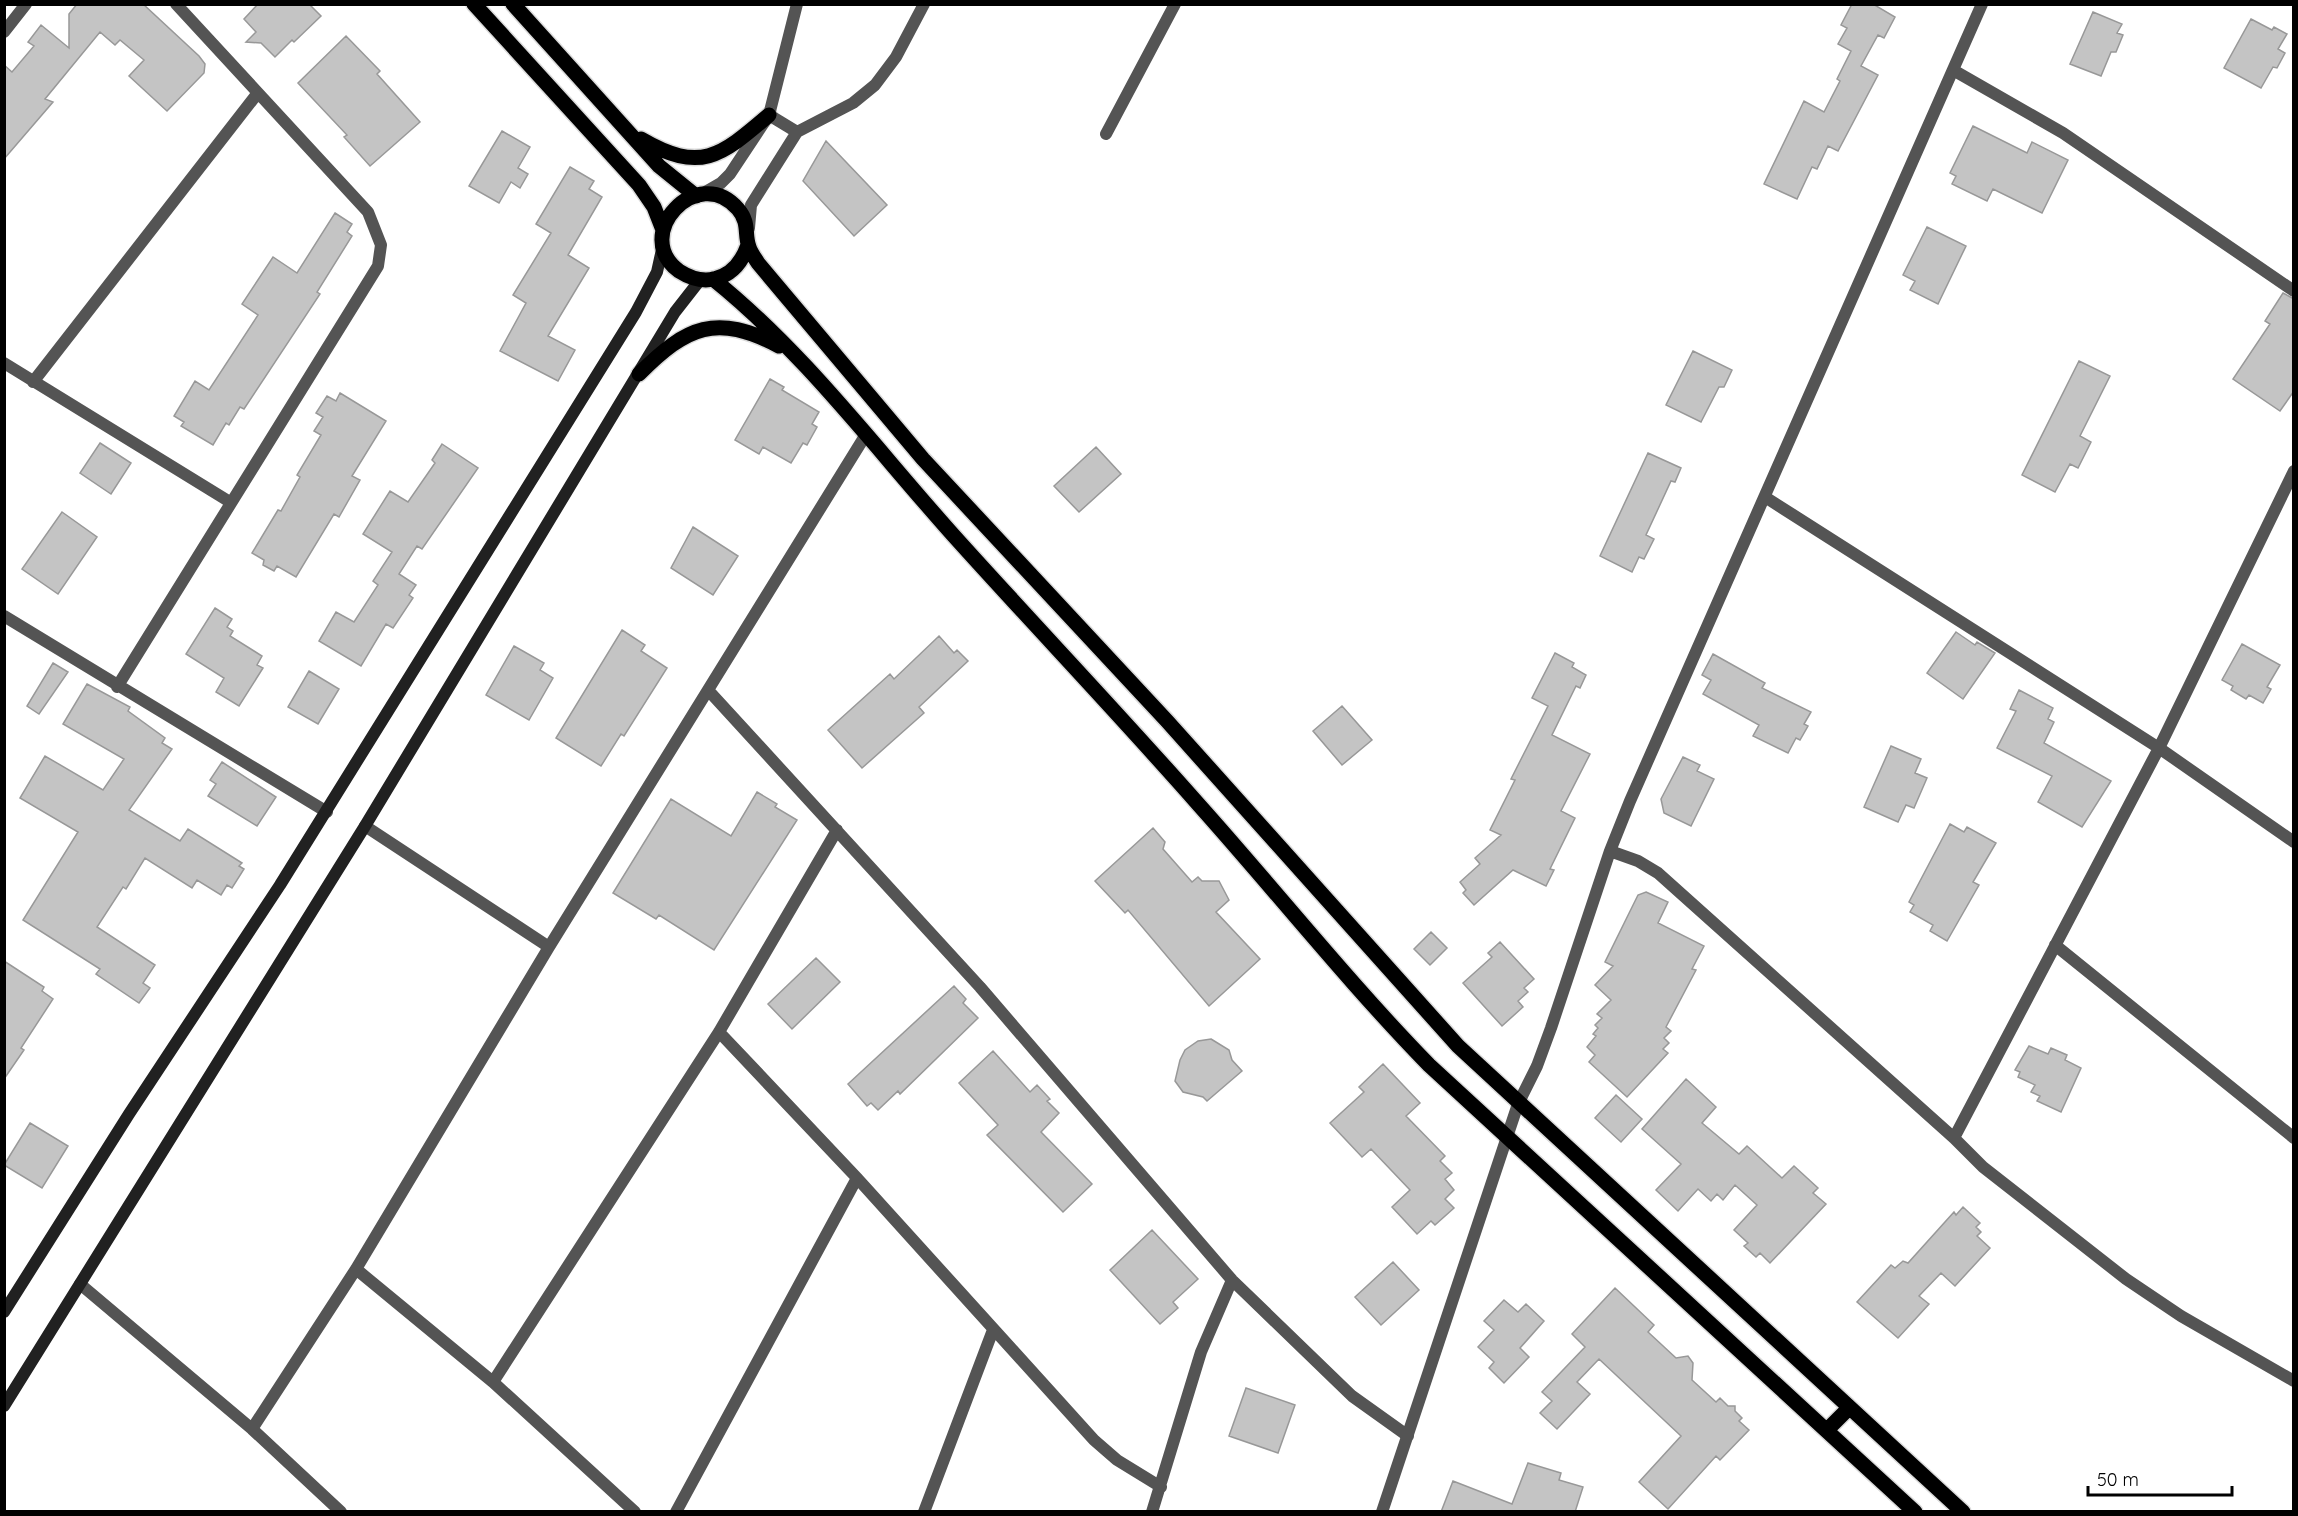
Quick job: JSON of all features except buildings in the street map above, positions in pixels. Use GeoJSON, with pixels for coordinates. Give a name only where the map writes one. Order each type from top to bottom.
{"type":"FeatureCollection","features":[{"type":"Feature","properties":{"kind":"main road"},"geometry":{"type":"LineString","coordinates":[[474,4],[639,185],[654,207],[667,257],[675,268],[686,276],[706,280],[759,320],[790,352],[1201,807],[1368,1002],[1429,1065],[1508,1139],[1828,1429],[1915,1512]]}},
{"type":"Feature","properties":{"kind":"main road"},"geometry":{"type":"LineString","coordinates":[[513,4],[659,166],[699,195],[728,200],[738,209],[748,239],[781,293],[923,459],[1167,722],[1458,1046],[1518,1104],[1560,1139],[1640,1217],[1963,1512]]}},
{"type":"Feature","properties":{"kind":"main road"},"geometry":{"type":"LineString","coordinates":[[627,130],[663,152],[685,157],[708,157],[730,148],[770,115]]}},
{"type":"Feature","properties":{"kind":"main road"},"geometry":{"type":"LineString","coordinates":[[4,1312],[129,1114],[327,812],[636,312],[657,272],[668,217],[677,206],[699,195]]}},
{"type":"Feature","properties":{"kind":"main road"},"geometry":{"type":"LineString","coordinates":[[4,1406],[365,826],[675,312],[706,280],[735,268],[748,239]]}},
{"type":"Feature","properties":{"kind":"main road"},"geometry":{"type":"LineString","coordinates":[[639,374],[673,342],[698,330],[711,328],[738,329],[764,338],[790,352]]}},
{"type":"Feature","properties":{"kind":"main road"},"geometry":{"type":"LineString","coordinates":[[1828,1429],[1849,1408]]}},
{"type":"Feature","properties":{"kind":"street"},"geometry":{"type":"LineString","coordinates":[[4,32],[26,4]]}},
{"type":"Feature","properties":{"kind":"street"},"geometry":{"type":"LineString","coordinates":[[117,687],[378,266],[381,245],[368,212],[256,94],[176,4]]}},
{"type":"Feature","properties":{"kind":"street"},"geometry":{"type":"LineString","coordinates":[[699,195],[721,183],[730,174],[770,115],[796,4]]}},
{"type":"Feature","properties":{"kind":"street"},"geometry":{"type":"LineString","coordinates":[[748,239],[751,205],[797,132],[853,103],[875,85],[896,57],[924,4]]}},
{"type":"Feature","properties":{"kind":"street"},"geometry":{"type":"LineString","coordinates":[[1106,134],[1175,4]]}},
{"type":"Feature","properties":{"kind":"street"},"geometry":{"type":"LineString","coordinates":[[1382,1512],[1518,1104],[1537,1066],[1551,1028],[1610,851],[1982,4]]}},
{"type":"Feature","properties":{"kind":"street"},"geometry":{"type":"LineString","coordinates":[[1953,70],[2062,133],[2294,291]]}},
{"type":"Feature","properties":{"kind":"street"},"geometry":{"type":"LineString","coordinates":[[33,382],[256,94]]}},
{"type":"Feature","properties":{"kind":"street"},"geometry":{"type":"LineString","coordinates":[[770,115],[797,132]]}},
{"type":"Feature","properties":{"kind":"street"},"geometry":{"type":"LineString","coordinates":[[4,363],[230,502]]}},
{"type":"Feature","properties":{"kind":"street"},"geometry":{"type":"LineString","coordinates":[[252,1428],[356,1269],[549,947],[865,436]]}},
{"type":"Feature","properties":{"kind":"street"},"geometry":{"type":"LineString","coordinates":[[1954,1138],[2159,748],[2294,471]]}},
{"type":"Feature","properties":{"kind":"street"},"geometry":{"type":"LineString","coordinates":[[1766,497],[2159,748],[2294,842]]}},
{"type":"Feature","properties":{"kind":"street"},"geometry":{"type":"LineString","coordinates":[[4,616],[117,687],[327,812]]}},
{"type":"Feature","properties":{"kind":"street"},"geometry":{"type":"LineString","coordinates":[[708,690],[980,987],[1232,1280],[1352,1396],[1408,1436]]}},
{"type":"Feature","properties":{"kind":"street"},"geometry":{"type":"LineString","coordinates":[[365,826],[549,947]]}},
{"type":"Feature","properties":{"kind":"street"},"geometry":{"type":"LineString","coordinates":[[493,1382],[719,1032],[837,830]]}},
{"type":"Feature","properties":{"kind":"street"},"geometry":{"type":"LineString","coordinates":[[1610,851],[1638,861],[1658,873],[1954,1138],[1983,1167],[2126,1279],[2181,1317],[2294,1381]]}},
{"type":"Feature","properties":{"kind":"street"},"geometry":{"type":"LineString","coordinates":[[2055,945],[2294,1138]]}},
{"type":"Feature","properties":{"kind":"street"},"geometry":{"type":"LineString","coordinates":[[719,1032],[857,1178],[1094,1440],[1117,1460],[1161,1487]]}},
{"type":"Feature","properties":{"kind":"street"},"geometry":{"type":"LineString","coordinates":[[676,1512],[857,1178]]}},
{"type":"Feature","properties":{"kind":"street"},"geometry":{"type":"LineString","coordinates":[[356,1269],[493,1382],[635,1512]]}},
{"type":"Feature","properties":{"kind":"street"},"geometry":{"type":"LineString","coordinates":[[1152,1512],[1201,1352],[1232,1280]]}},
{"type":"Feature","properties":{"kind":"street"},"geometry":{"type":"LineString","coordinates":[[80,1284],[252,1428],[341,1512]]}},
{"type":"Feature","properties":{"kind":"street"},"geometry":{"type":"LineString","coordinates":[[924,1512],[993,1330]]}}]}
